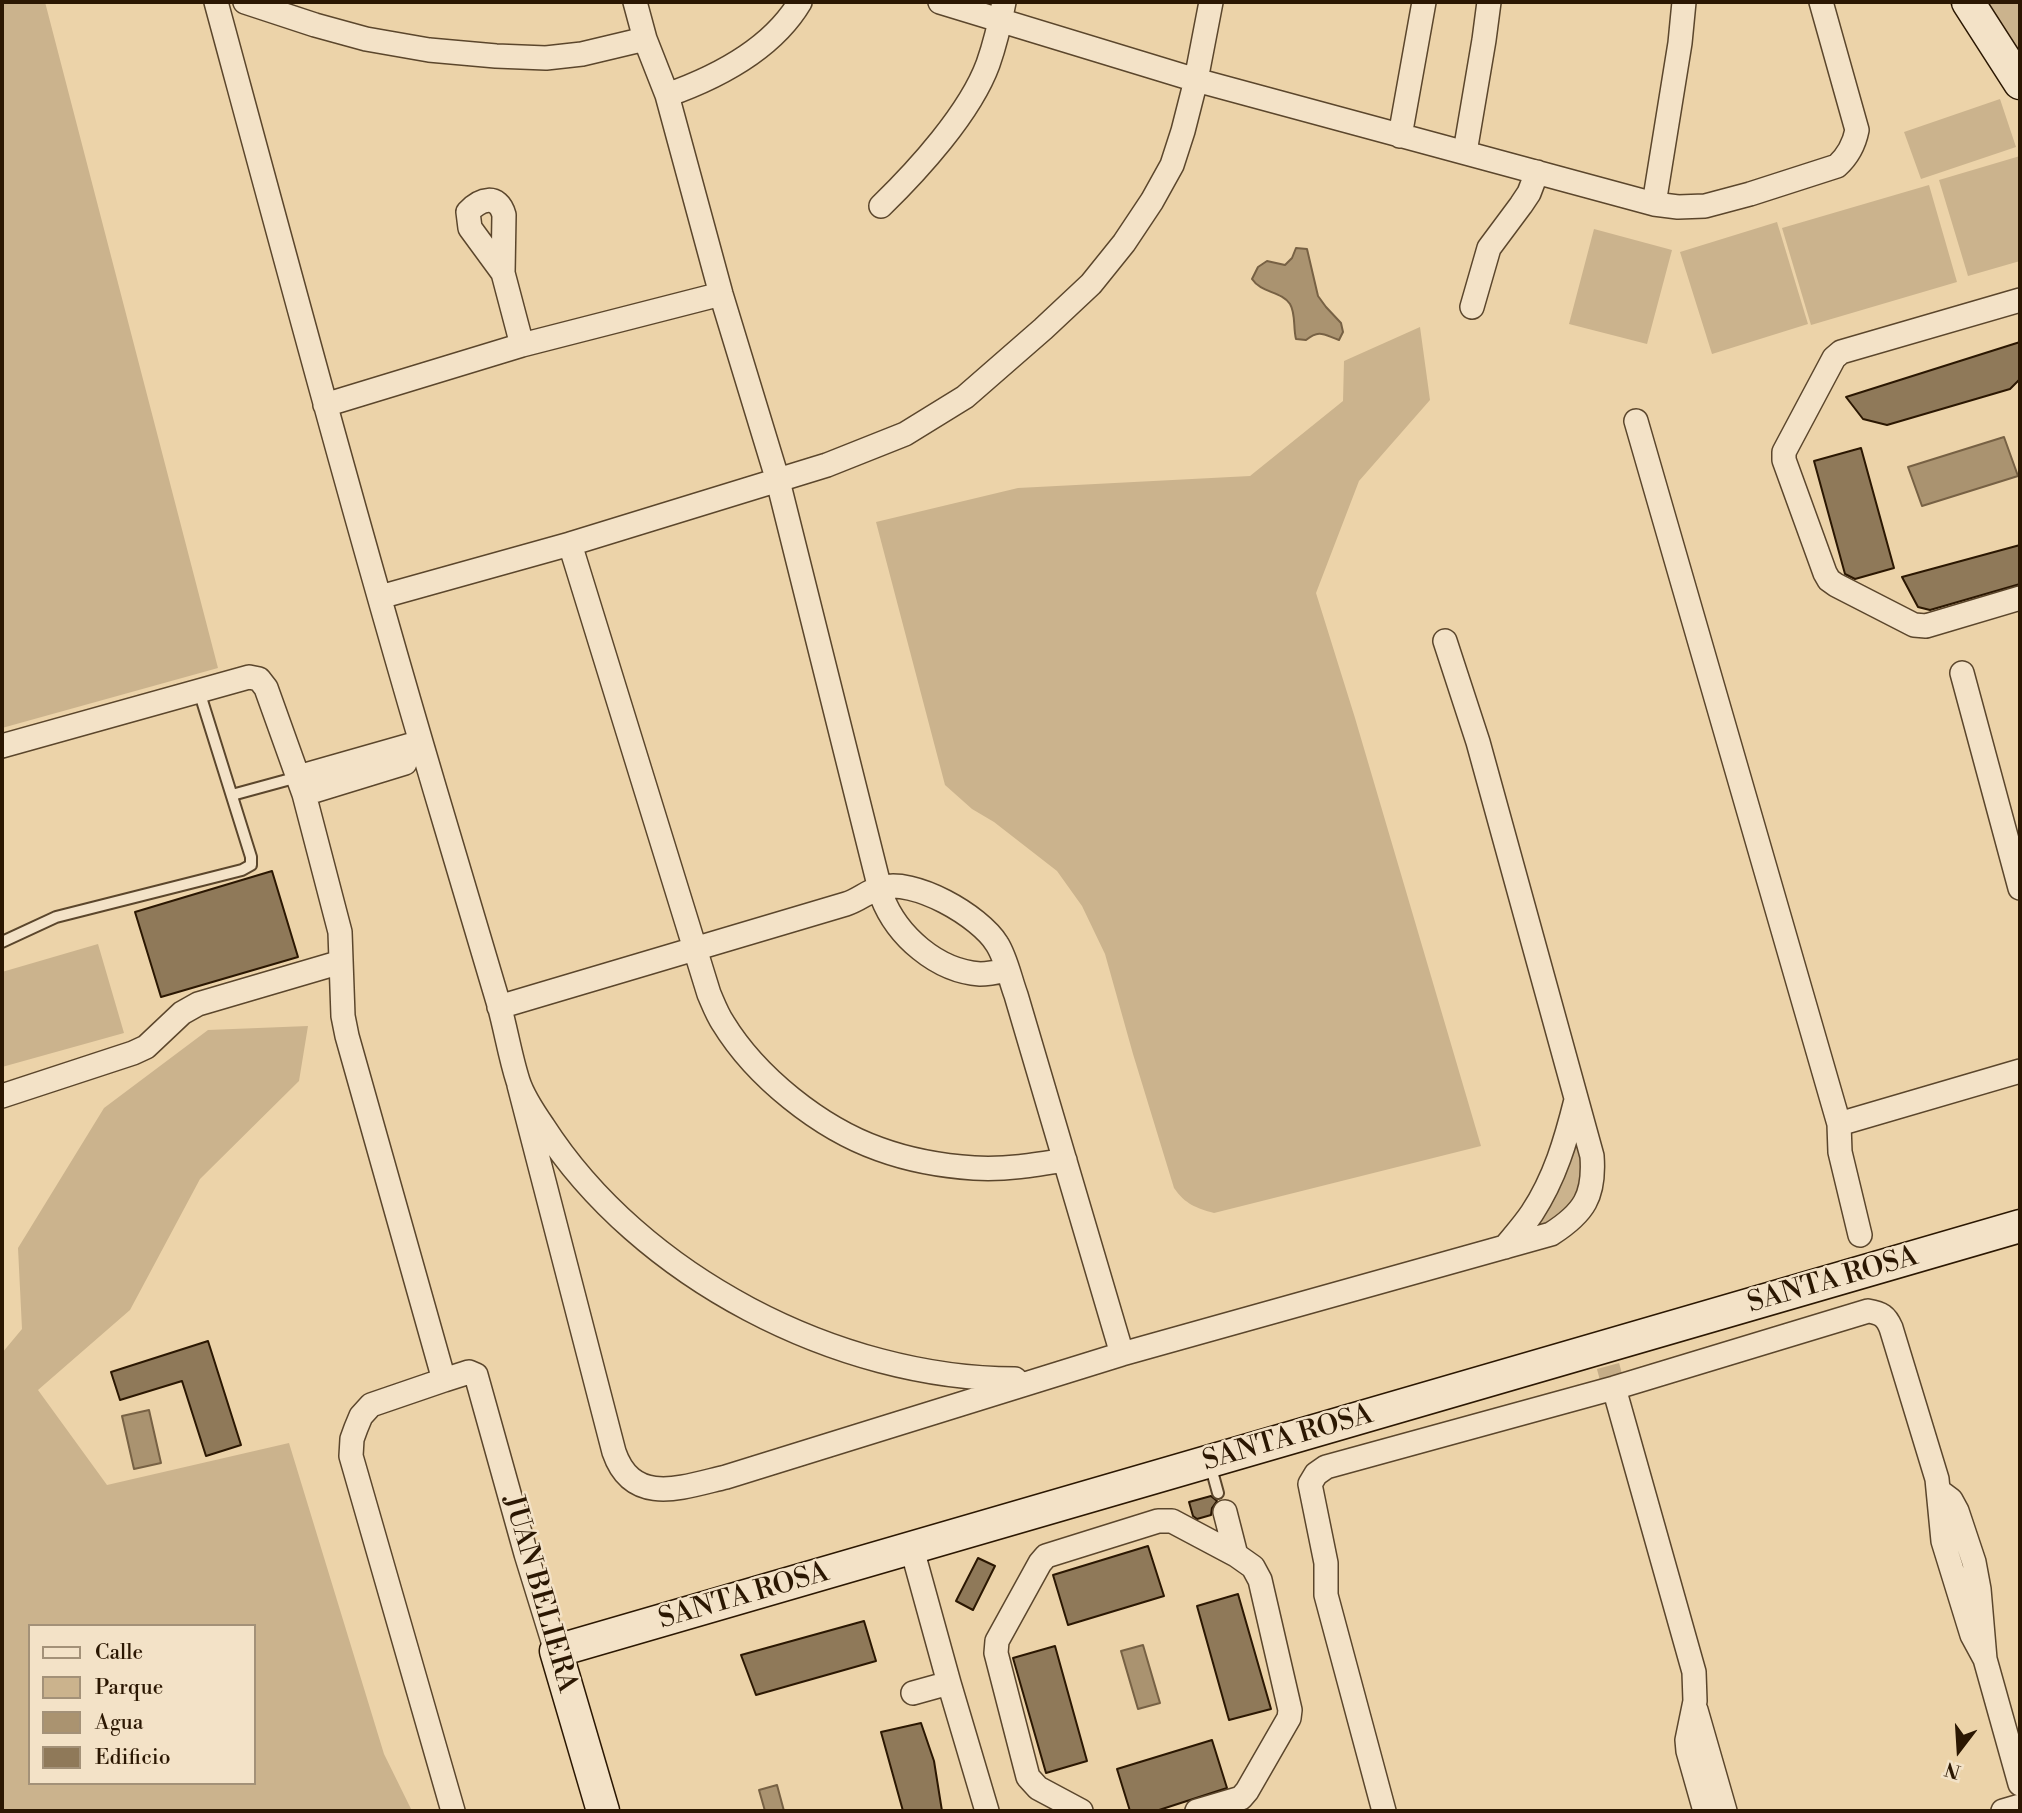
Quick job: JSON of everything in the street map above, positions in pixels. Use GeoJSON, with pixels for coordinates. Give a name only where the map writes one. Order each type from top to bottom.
{"type":"FeatureCollection","features":[{"type":"Feature","properties":{"kind":"street"},"geometry":{"type":"LineString","coordinates":[[216,2],[325,405],[499,1007],[614,1452],[618,1465],[628,1478],[641,1485],[654,1489],[682,1487],[726,1477],[1036,1379],[1551,1234],[1573,1220],[1586,1202],[1593,1183],[1592,1156],[1478,742],[1445,641]]}},
{"type":"Feature","properties":{"kind":"street"},"geometry":{"type":"LineString","coordinates":[[245,2],[315,25],[429,50],[547,58],[582,54],[645,38]]}},
{"type":"Feature","properties":{"kind":"street"},"geometry":{"type":"LineString","coordinates":[[635,2],[645,38],[667,95],[721,294],[778,481],[888,914],[911,941],[935,959],[965,971],[982,974],[1007,970]]}},
{"type":"Feature","properties":{"kind":"street"},"geometry":{"type":"LineString","coordinates":[[667,95],[699,84],[750,54],[791,17],[800,2]]}},
{"type":"Feature","properties":{"kind":"street"},"geometry":{"type":"LineString","coordinates":[[940,2],[1002,11],[1196,80],[1654,204],[1678,207],[1704,205],[1750,194],[1837,166],[1845,159],[1854,144],[1857,130],[1821,2]]}},
{"type":"Feature","properties":{"kind":"street"},"geometry":{"type":"LineString","coordinates":[[380,597],[570,544],[827,465],[905,434],[965,397],[1071,304],[1124,243],[1172,165],[1196,80],[1211,2]]}},
{"type":"Feature","properties":{"kind":"street"},"geometry":{"type":"LineString","coordinates":[[1400,136],[1424,2]]}},
{"type":"Feature","properties":{"kind":"street"},"geometry":{"type":"LineString","coordinates":[[1465,152],[1489,2]]}},
{"type":"Feature","properties":{"kind":"street"},"geometry":{"type":"LineString","coordinates":[[1654,204],[1684,2]]}},
{"type":"Feature","properties":{"kind":"street"},"geometry":{"type":"LineString","coordinates":[[1968,2],[2020,83]]}},
{"type":"Feature","properties":{"kind":"street"},"geometry":{"type":"LineString","coordinates":[[881,206],[909,179],[977,87],[988,65],[1002,11]]}},
{"type":"Feature","properties":{"kind":"street"},"geometry":{"type":"LineString","coordinates":[[1472,307],[1489,248],[1529,193],[1537,172]]}},
{"type":"Feature","properties":{"kind":"street"},"geometry":{"type":"LineString","coordinates":[[503,273],[522,345]]}},
{"type":"Feature","properties":{"kind":"street"},"geometry":{"type":"LineString","coordinates":[[325,405],[522,345],[721,294]]}},
{"type":"Feature","properties":{"kind":"street"},"geometry":{"type":"LineString","coordinates":[[2020,300],[1841,352],[1834,358],[1784,452],[1784,460],[1825,573],[1836,585],[1914,625],[1926,626],[2020,598]]}},
{"type":"Feature","properties":{"kind":"street"},"geometry":{"type":"LineString","coordinates":[[1636,421],[1839,1124],[1840,1152],[1860,1235]]}},
{"type":"Feature","properties":{"kind":"street"},"geometry":{"type":"LineString","coordinates":[[570,544],[709,994],[723,1022],[748,1057],[801,1105],[842,1133],[880,1150],[925,1161],[974,1168],[1020,1168],[1065,1160]]}},
{"type":"Feature","properties":{"kind":"street"},"geometry":{"type":"LineString","coordinates":[[1962,673],[2020,888]]}},
{"type":"Feature","properties":{"kind":"street"},"geometry":{"type":"LineString","coordinates":[[2,746],[249,677],[259,680],[266,688],[301,786],[340,932],[343,1016],[347,1036],[444,1380],[371,1405],[361,1416],[356,1428],[351,1456],[453,1811]]}},
{"type":"Feature","properties":{"kind":"street"},"geometry":{"type":"LineString","coordinates":[[301,786],[423,750]]}},
{"type":"Feature","properties":{"kind":"street"},"geometry":{"type":"LineString","coordinates":[[499,1007],[857,901],[880,888],[898,885],[936,897],[979,925],[997,943],[1122,1354]]}},
{"type":"Feature","properties":{"kind":"street"},"geometry":{"type":"LineString","coordinates":[[2,1096],[146,1047],[182,1013],[198,1004],[341,962]]}},
{"type":"Feature","properties":{"kind":"street"},"geometry":{"type":"LineString","coordinates":[[1839,1124],[2020,1071]]}},
{"type":"Feature","properties":{"kind":"street"},"geometry":{"type":"LineString","coordinates":[[519,1085],[545,1129],[579,1175],[607,1205],[644,1239],[694,1276],[737,1302],[792,1330],[886,1363],[954,1376],[1036,1379]]}},
{"type":"Feature","properties":{"kind":"street"},"geometry":{"type":"LineString","coordinates":[[1505,1247],[1532,1213],[1557,1166],[1576,1097]]}},
{"type":"Feature","properties":{"kind":"street","name":"SANTA ROSA"},"geometry":{"type":"LineString","coordinates":[[556,1651],[1209,1461],[1605,1353],[2020,1226]]}},
{"type":"Feature","properties":{"kind":"street"},"geometry":{"type":"LineString","coordinates":[[1384,1811],[1326,1595],[1326,1563],[1310,1484],[1316,1474],[1326,1467],[1614,1388],[1868,1311],[1886,1317],[1891,1328],[1939,1491],[1943,1541],[1972,1635],[1985,1659],[2020,1784]]}},
{"type":"Feature","properties":{"kind":"street","name":"JUAN BELIERA"},"geometry":{"type":"LineString","coordinates":[[444,1380],[469,1372],[476,1376],[603,1811]]}},
{"type":"Feature","properties":{"kind":"street"},"geometry":{"type":"LineString","coordinates":[[1614,1388],[1694,1672],[1695,1703],[1725,1811]]}},
{"type":"Feature","properties":{"kind":"street"},"geometry":{"type":"LineString","coordinates":[[1222,1502],[1236,1555]]}},
{"type":"Feature","properties":{"kind":"street"},"geometry":{"type":"LineString","coordinates":[[1081,1811],[1038,1788],[1028,1777],[996,1653],[997,1641],[1046,1556],[1158,1521],[1172,1521],[1253,1567],[1261,1580],[1290,1710],[1289,1718],[1241,1798],[1197,1811]]}},
{"type":"Feature","properties":{"kind":"street"},"geometry":{"type":"LineString","coordinates":[[912,1549],[948,1684],[987,1811]]}},
{"type":"Feature","properties":{"kind":"street"},"geometry":{"type":"LineString","coordinates":[[913,1693],[948,1684]]}},
{"type":"Feature","properties":{"kind":"street"},"geometry":{"type":"LineString","coordinates":[[1695,1703],[1687,1740],[1688,1751],[1705,1811]]}},
{"type":"Feature","properties":{"kind":"street"},"geometry":{"type":"LineString","coordinates":[[2003,1811],[2020,1806]]}},
{"type":"Feature","properties":{"kind":"lane"},"geometry":{"type":"LineString","coordinates":[[2,942],[56,917],[242,870],[251,865],[251,857],[199,691]]}},
{"type":"Feature","properties":{"kind":"lane"},"geometry":{"type":"LineString","coordinates":[[232,795],[301,786]]}},
{"type":"Feature","properties":{"kind":"lane"},"geometry":{"type":"LineString","coordinates":[[1209,1461],[1222,1502]]}},
{"type":"Feature","properties":{"kind":"green space"},"geometry":{"type":"Polygon","coordinates":[[[2,2],[45,2],[218,668],[2,728],[2,2]]]}},
{"type":"Feature","properties":{"kind":"green space"},"geometry":{"type":"Polygon","coordinates":[[[1978,2],[2020,2],[2020,62],[1978,2]]]}},
{"type":"Feature","properties":{"kind":"green space"},"geometry":{"type":"Polygon","coordinates":[[[2000,99],[2016,147],[1921,179],[1904,132],[2000,99]]]}},
{"type":"Feature","properties":{"kind":"green space"},"geometry":{"type":"Polygon","coordinates":[[[2020,156],[2020,261],[1968,276],[1939,180],[2020,156]]]}},
{"type":"Feature","properties":{"kind":"green space"},"geometry":{"type":"Polygon","coordinates":[[[1929,185],[1957,282],[1811,325],[1782,228],[1929,185]]]}},
{"type":"Feature","properties":{"kind":"green space"},"geometry":{"type":"Polygon","coordinates":[[[1777,222],[1808,324],[1712,354],[1680,252],[1777,222]]]}},
{"type":"Feature","properties":{"kind":"green space"},"geometry":{"type":"Polygon","coordinates":[[[1594,229],[1672,250],[1647,344],[1569,324],[1594,229]]]}},
{"type":"Feature","properties":{"kind":"green space"},"geometry":{"type":"Polygon","coordinates":[[[1420,327],[1430,400],[1359,481],[1316,593],[1481,1146],[1214,1213],[1191,1205],[1174,1188],[1105,954],[1082,906],[1057,871],[994,822],[972,809],[945,785],[876,522],[1018,488],[1250,476],[1343,401],[1344,361],[1420,327]]]}},
{"type":"Feature","properties":{"kind":"green space"},"geometry":{"type":"Polygon","coordinates":[[[98,944],[124,1033],[2,1067],[2,972],[98,944]]]}},
{"type":"Feature","properties":{"kind":"green space"},"geometry":{"type":"Polygon","coordinates":[[[308,1026],[299,1081],[200,1179],[130,1310],[38,1390],[107,1485],[289,1443],[384,1754],[412,1811],[2,1811],[2,1353],[22,1329],[18,1248],[104,1108],[208,1030],[308,1026]]]}},
{"type":"Feature","properties":{"kind":"green space"},"geometry":{"type":"Polygon","coordinates":[[[1576,1135],[1583,1167],[1578,1200],[1563,1214],[1535,1228],[1576,1135]]]}},
{"type":"Feature","properties":{"kind":"water"},"geometry":{"type":"Polygon","coordinates":[[[1296,248],[1307,249],[1318,296],[1341,323],[1343,332],[1339,340],[1319,334],[1306,340],[1296,339],[1290,304],[1282,297],[1260,287],[1252,279],[1258,267],[1267,261],[1285,265],[1296,248]]]}},
{"type":"Feature","properties":{"kind":"water"},"geometry":{"type":"Polygon","coordinates":[[[2004,437],[2018,476],[1922,506],[1908,467],[2004,437]]]}},
{"type":"Feature","properties":{"kind":"water"},"geometry":{"type":"Polygon","coordinates":[[[149,1410],[161,1463],[134,1469],[122,1416],[149,1410]]]}},
{"type":"Feature","properties":{"kind":"water"},"geometry":{"type":"Polygon","coordinates":[[[1143,1645],[1160,1703],[1138,1709],[1121,1651],[1143,1645]]]}},
{"type":"Feature","properties":{"kind":"water"},"geometry":{"type":"Polygon","coordinates":[[[777,1785],[784,1811],[765,1811],[759,1790],[777,1785]]]}},
{"type":"Feature","properties":{"kind":"building"},"geometry":{"type":"Polygon","coordinates":[[[2020,342],[2020,379],[2010,389],[1887,425],[1863,419],[1846,397],[2020,342]]]}},
{"type":"Feature","properties":{"kind":"building"},"geometry":{"type":"Polygon","coordinates":[[[1861,448],[1894,568],[1855,579],[1845,574],[1814,461],[1861,448]]]}},
{"type":"Feature","properties":{"kind":"building"},"geometry":{"type":"Polygon","coordinates":[[[2020,545],[2020,584],[1930,610],[1918,607],[1902,577],[2020,545]]]}},
{"type":"Feature","properties":{"kind":"building"},"geometry":{"type":"Polygon","coordinates":[[[272,871],[298,957],[161,997],[135,912],[272,871]]]}},
{"type":"Feature","properties":{"kind":"building"},"geometry":{"type":"Polygon","coordinates":[[[208,1341],[241,1445],[206,1456],[182,1381],[120,1400],[111,1372],[208,1341]]]}},
{"type":"Feature","properties":{"kind":"building"},"geometry":{"type":"Polygon","coordinates":[[[1211,1496],[1217,1501],[1211,1515],[1197,1519],[1193,1516],[1189,1502],[1211,1496]]]}},
{"type":"Feature","properties":{"kind":"building"},"geometry":{"type":"Polygon","coordinates":[[[1148,1546],[1164,1596],[1068,1625],[1053,1575],[1148,1546]]]}},
{"type":"Feature","properties":{"kind":"building"},"geometry":{"type":"Polygon","coordinates":[[[978,1558],[995,1566],[973,1610],[956,1601],[978,1558]]]}},
{"type":"Feature","properties":{"kind":"building"},"geometry":{"type":"Polygon","coordinates":[[[1238,1594],[1271,1709],[1229,1720],[1197,1606],[1238,1594]]]}},
{"type":"Feature","properties":{"kind":"building"},"geometry":{"type":"Polygon","coordinates":[[[864,1621],[876,1661],[756,1695],[741,1655],[864,1621]]]}},
{"type":"Feature","properties":{"kind":"building"},"geometry":{"type":"Polygon","coordinates":[[[1055,1646],[1087,1761],[1046,1773],[1013,1658],[1055,1646]]]}},
{"type":"Feature","properties":{"kind":"building"},"geometry":{"type":"Polygon","coordinates":[[[921,1723],[934,1761],[942,1811],[903,1811],[881,1732],[921,1723]]]}},
{"type":"Feature","properties":{"kind":"building"},"geometry":{"type":"Polygon","coordinates":[[[1212,1740],[1227,1788],[1156,1811],[1130,1811],[1117,1769],[1212,1740]]]}},
{"type":"Feature","properties":{"kind":"tunnel"},"geometry":{"type":"LineString","coordinates":[[1608,1366],[1614,1388]]}}]}
